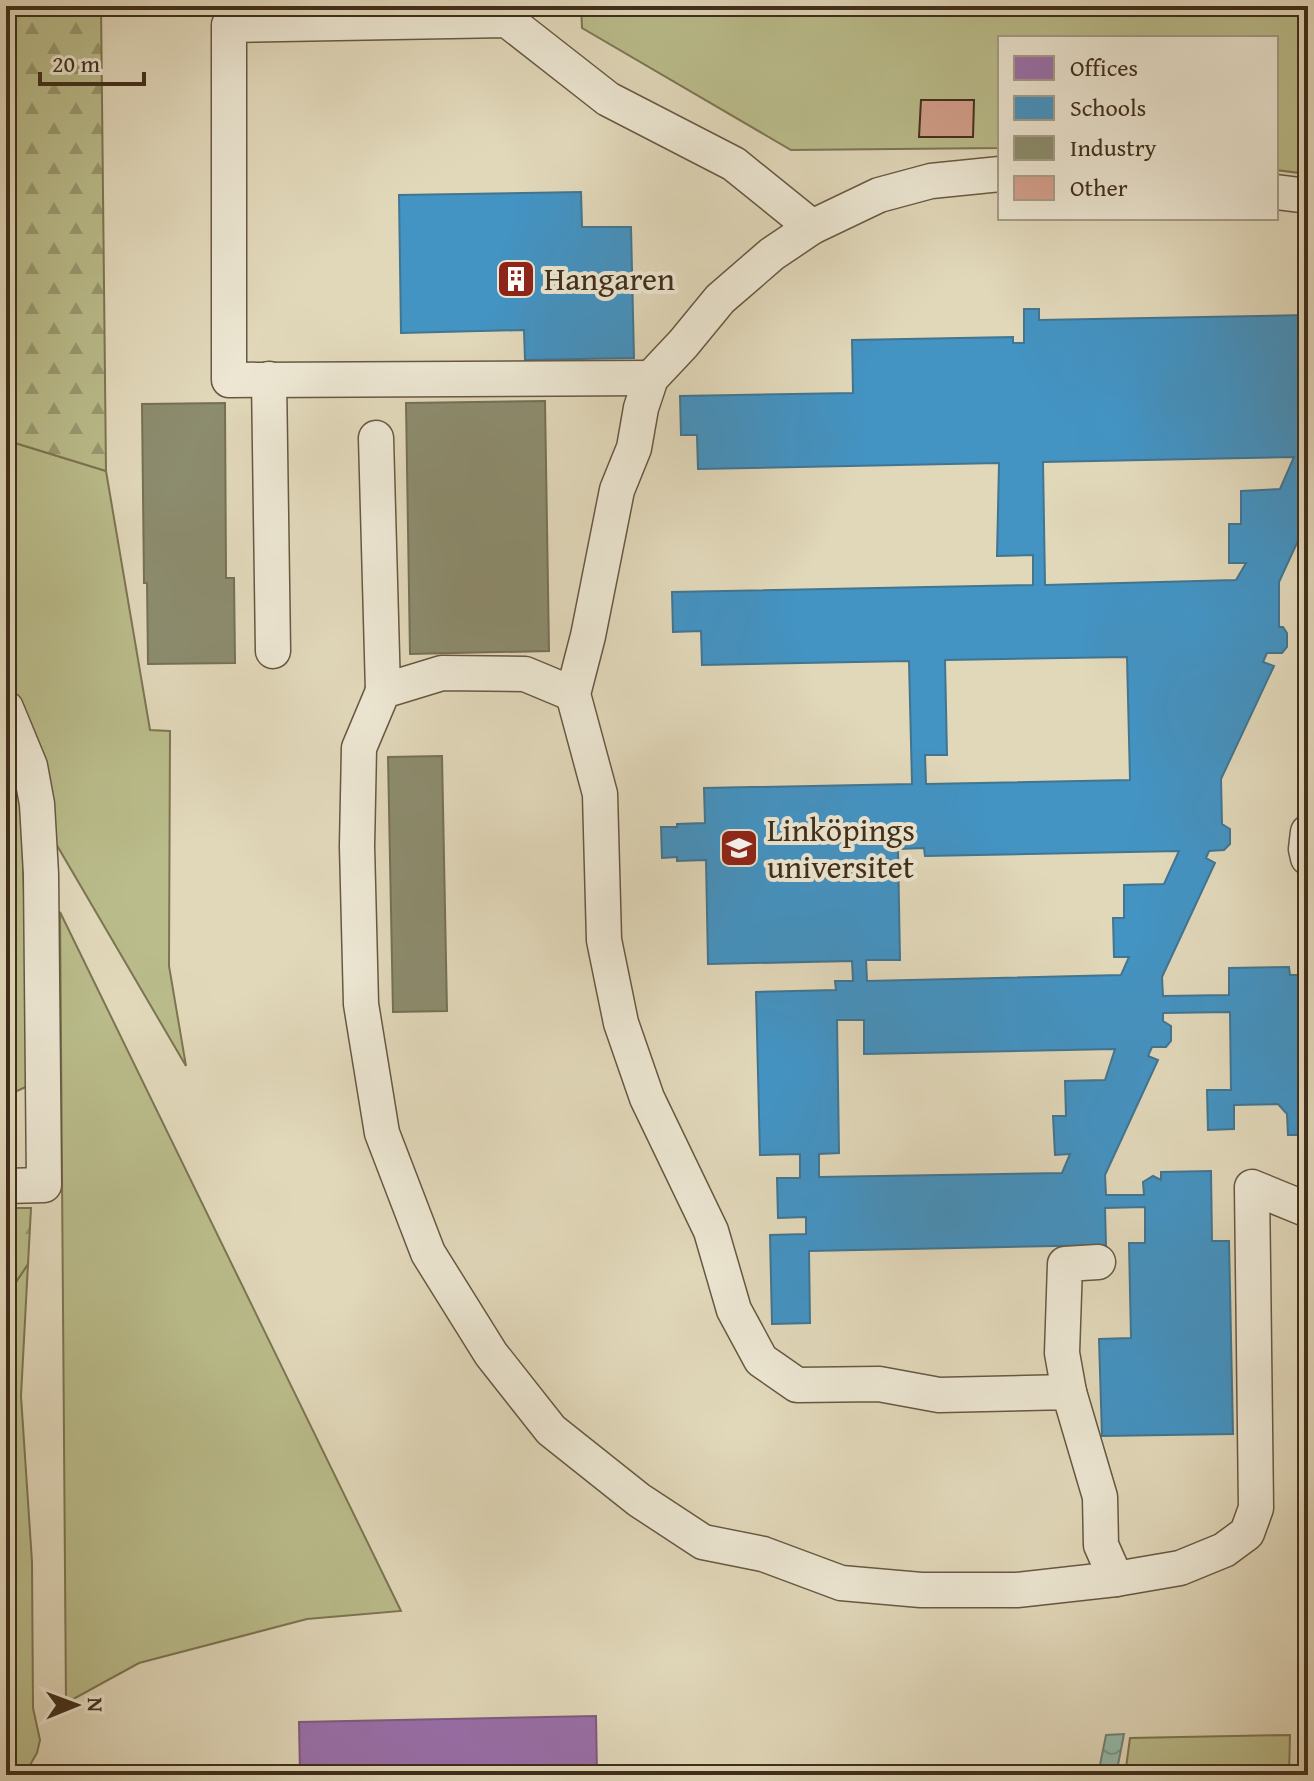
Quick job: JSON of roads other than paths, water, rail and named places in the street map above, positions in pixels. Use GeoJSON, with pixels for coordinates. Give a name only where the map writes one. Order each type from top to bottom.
{"type":"FeatureCollection","features":[{"type":"Feature","properties":{"kind":"lane"},"geometry":{"type":"LineString","coordinates":[[651,378],[229,380],[229,15],[506,13],[608,99],[734,164],[812,227]]}},
{"type":"Feature","properties":{"kind":"lane"},"geometry":{"type":"LineString","coordinates":[[998,174],[931,181],[879,195],[812,227],[772,254],[720,299],[651,378],[641,408],[634,448],[617,490],[588,636],[573,694],[600,794],[604,940],[621,1023],[647,1098],[711,1231],[734,1310],[761,1360],[797,1385],[879,1384],[939,1395],[1069,1392]]}},
{"type":"Feature","properties":{"kind":"lane"},"geometry":{"type":"LineString","coordinates":[[1278,192],[1308,196]]}},
{"type":"Feature","properties":{"kind":"lane"},"geometry":{"type":"LineString","coordinates":[[269,379],[273,651]]}},
{"type":"Feature","properties":{"kind":"lane"},"geometry":{"type":"LineString","coordinates":[[376,438],[383,691],[359,748],[357,846],[361,1004],[382,1133],[428,1253],[491,1354],[551,1430],[639,1500],[703,1542],[763,1554],[841,1583],[921,1590],[1017,1590],[1180,1568],[1224,1550],[1247,1533],[1256,1508],[1252,1187],[1308,1210]]}},
{"type":"Feature","properties":{"kind":"lane"},"geometry":{"type":"LineString","coordinates":[[383,691],[442,673],[525,674],[573,694]]}},
{"type":"Feature","properties":{"kind":"lane"},"geometry":{"type":"LineString","coordinates":[[6,708],[30,766],[39,833],[44,1185],[6,1186]]}},
{"type":"Feature","properties":{"kind":"lane"},"geometry":{"type":"LineString","coordinates":[[1308,832],[1308,858]]}},
{"type":"Feature","properties":{"kind":"lane"},"geometry":{"type":"LineString","coordinates":[[1098,1262],[1065,1264],[1062,1353],[1069,1392],[1100,1497],[1101,1545],[1116,1579]]}},
{"type":"Feature","properties":{"kind":"water"},"geometry":{"type":"Polygon","coordinates":[[[1124,1734],[1116,1775],[1098,1775],[1106,1735],[1124,1734]]]}},
{"type":"Feature","properties":{"kind":"place","name":"Hangaren"},"geometry":{"type":"Point","coordinates":[516,279]}},
{"type":"Feature","properties":{"kind":"place","name":"Linköpings universitet"},"geometry":{"type":"Point","coordinates":[739,848]}}]}
